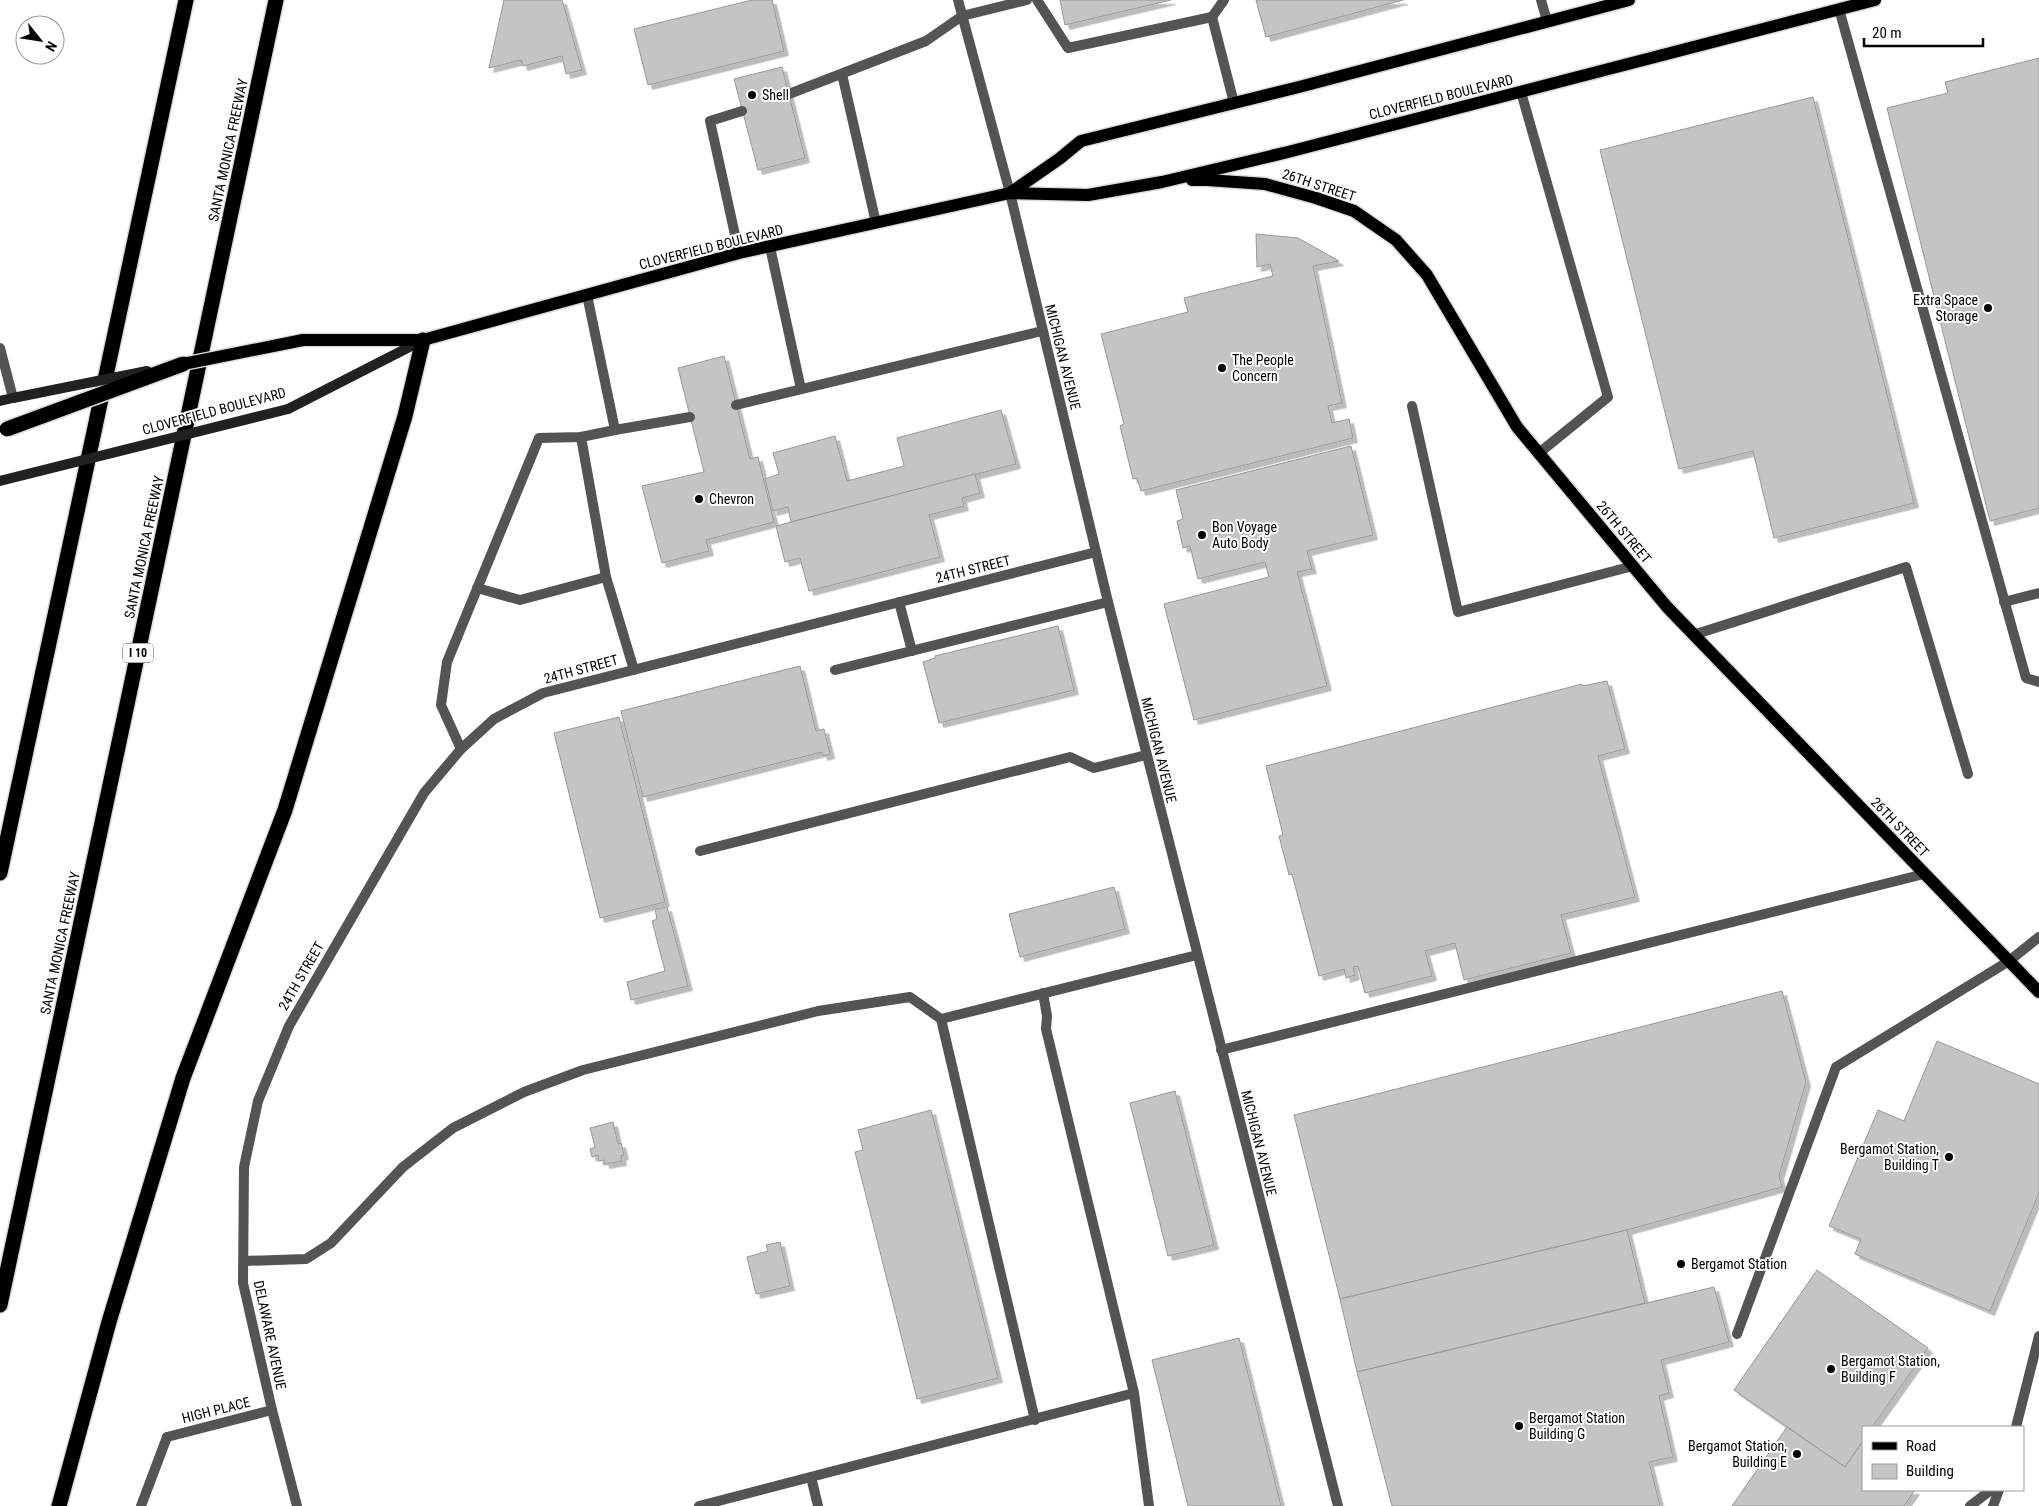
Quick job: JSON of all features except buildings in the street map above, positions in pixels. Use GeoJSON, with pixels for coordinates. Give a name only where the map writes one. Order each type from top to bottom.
{"type":"FeatureCollection","features":[{"type":"Feature","properties":{"kind":"highway"},"geometry":{"type":"LineString","coordinates":[[0,873],[186,0]]}},
{"type":"Feature","properties":{"kind":"highway","name":"SANTA MONICA FREEWAY"},"geometry":{"type":"LineString","coordinates":[[0,1305],[276,0]]}},
{"type":"Feature","properties":{"kind":"highway"},"geometry":{"type":"LineString","coordinates":[[59,1506],[109,1322],[183,1078],[285,810],[402,425],[423,340]]}},
{"type":"Feature","properties":{"kind":"highway"},"geometry":{"type":"LineString","coordinates":[[3,430],[183,364]]}},
{"type":"Feature","properties":{"kind":"main road","name":"CLOVERFIELD BOULEVARD"},"geometry":{"type":"LineString","coordinates":[[1010,193],[1059,159],[1081,141],[1628,0]]}},
{"type":"Feature","properties":{"kind":"main road","name":"CLOVERFIELD BOULEVARD"},"geometry":{"type":"LineString","coordinates":[[0,481],[288,409],[423,340],[739,253],[1010,193],[1088,195],[1162,182],[1288,152],[1875,0]]}},
{"type":"Feature","properties":{"kind":"main road","name":"26TH STREET"},"geometry":{"type":"LineString","coordinates":[[1162,182],[1207,180],[1265,184],[1354,211],[1396,240],[1427,274],[1518,427],[1633,566],[1693,635],[2039,992]]}},
{"type":"Feature","properties":{"kind":"main road","name":"CLOVERFIELD BOULEVARD"},"geometry":{"type":"LineString","coordinates":[[0,401],[304,340],[423,340]]}},
{"type":"Feature","properties":{"kind":"street","name":"MICHIGAN AVENUE"},"geometry":{"type":"LineString","coordinates":[[958,0],[1010,193],[1146,755],[1338,1506]]}},
{"type":"Feature","properties":{"kind":"street"},"geometry":{"type":"LineString","coordinates":[[789,94],[926,41],[962,16],[1027,0]]}},
{"type":"Feature","properties":{"kind":"street"},"geometry":{"type":"LineString","coordinates":[[1037,0],[1068,48],[1212,17],[1224,0]]}},
{"type":"Feature","properties":{"kind":"street"},"geometry":{"type":"LineString","coordinates":[[1541,0],[1547,21]]}},
{"type":"Feature","properties":{"kind":"street"},"geometry":{"type":"LineString","coordinates":[[1839,9],[2026,678],[2039,682]]}},
{"type":"Feature","properties":{"kind":"street"},"geometry":{"type":"LineString","coordinates":[[1212,17],[1234,103]]}},
{"type":"Feature","properties":{"kind":"street"},"geometry":{"type":"LineString","coordinates":[[842,74],[876,223]]}},
{"type":"Feature","properties":{"kind":"street"},"geometry":{"type":"LineString","coordinates":[[1521,92],[1608,397],[1539,453]]}},
{"type":"Feature","properties":{"kind":"street"},"geometry":{"type":"LineString","coordinates":[[739,253],[710,121],[742,110]]}},
{"type":"Feature","properties":{"kind":"street"},"geometry":{"type":"LineString","coordinates":[[770,247],[801,389]]}},
{"type":"Feature","properties":{"kind":"street"},"geometry":{"type":"LineString","coordinates":[[587,295],[615,430]]}},
{"type":"Feature","properties":{"kind":"street"},"geometry":{"type":"LineString","coordinates":[[736,405],[1042,330]]}},
{"type":"Feature","properties":{"kind":"street"},"geometry":{"type":"LineString","coordinates":[[0,348],[13,398]]}},
{"type":"Feature","properties":{"kind":"street"},"geometry":{"type":"LineString","coordinates":[[1412,406],[1458,612],[1633,566]]}},
{"type":"Feature","properties":{"kind":"street"},"geometry":{"type":"LineString","coordinates":[[461,749],[441,705],[447,662],[539,438],[581,438],[690,416]]}},
{"type":"Feature","properties":{"kind":"street"},"geometry":{"type":"LineString","coordinates":[[581,438],[606,577],[634,670]]}},
{"type":"Feature","properties":{"kind":"street","name":"24TH STREET"},"geometry":{"type":"LineString","coordinates":[[244,1167],[258,1101],[289,1026],[424,793],[461,749],[494,719],[543,693],[1096,552]]}},
{"type":"Feature","properties":{"kind":"street"},"geometry":{"type":"LineString","coordinates":[[1693,635],[1906,567],[1968,774]]}},
{"type":"Feature","properties":{"kind":"street"},"geometry":{"type":"LineString","coordinates":[[477,588],[520,600],[606,577]]}},
{"type":"Feature","properties":{"kind":"street"},"geometry":{"type":"LineString","coordinates":[[2004,602],[2039,593]]}},
{"type":"Feature","properties":{"kind":"street"},"geometry":{"type":"LineString","coordinates":[[899,602],[912,651]]}},
{"type":"Feature","properties":{"kind":"street"},"geometry":{"type":"LineString","coordinates":[[835,670],[1108,602]]}},
{"type":"Feature","properties":{"kind":"street"},"geometry":{"type":"LineString","coordinates":[[700,851],[1070,757],[1094,768],[1146,755]]}},
{"type":"Feature","properties":{"kind":"street"},"geometry":{"type":"LineString","coordinates":[[1221,1050],[1924,874]]}},
{"type":"Feature","properties":{"kind":"street"},"geometry":{"type":"LineString","coordinates":[[1737,1334],[1836,1067],[2009,961],[2039,937]]}},
{"type":"Feature","properties":{"kind":"street"},"geometry":{"type":"LineString","coordinates":[[941,1019],[1197,955]]}},
{"type":"Feature","properties":{"kind":"street"},"geometry":{"type":"LineString","coordinates":[[1043,993],[1047,1016],[1046,1029],[1134,1393],[1149,1506]]}},
{"type":"Feature","properties":{"kind":"street"},"geometry":{"type":"LineString","coordinates":[[244,1261],[306,1259],[331,1244],[403,1167],[453,1128],[524,1092],[583,1070],[818,1011],[910,997],[941,1019],[1034,1420]]}},
{"type":"Feature","properties":{"kind":"street","name":"DELAWARE AVENUE"},"geometry":{"type":"LineString","coordinates":[[244,1167],[243,1282],[272,1410],[297,1506]]}},
{"type":"Feature","properties":{"kind":"street"},"geometry":{"type":"LineString","coordinates":[[2016,1426],[2039,1336]]}},
{"type":"Feature","properties":{"kind":"street"},"geometry":{"type":"LineString","coordinates":[[699,1506],[1134,1393]]}},
{"type":"Feature","properties":{"kind":"street","name":"HIGH PLACE"},"geometry":{"type":"LineString","coordinates":[[141,1506],[167,1437],[272,1410]]}},
{"type":"Feature","properties":{"kind":"street"},"geometry":{"type":"LineString","coordinates":[[811,1477],[818,1506]]}},
{"type":"Feature","properties":{"kind":"street"},"geometry":{"type":"LineString","coordinates":[[1970,1506],[1990,1491]]}},
{"type":"Feature","properties":{"kind":"street"},"geometry":{"type":"LineString","coordinates":[[1993,1506],[1999,1491]]}},
{"type":"Feature","properties":{"kind":"place","name":"Shell"},"geometry":{"type":"Point","coordinates":[752,95]}},
{"type":"Feature","properties":{"kind":"place","name":"Extra Space Storage"},"geometry":{"type":"Point","coordinates":[1988,308]}},
{"type":"Feature","properties":{"kind":"place","name":"The People Concern"},"geometry":{"type":"Point","coordinates":[1222,368]}},
{"type":"Feature","properties":{"kind":"place","name":"Chevron"},"geometry":{"type":"Point","coordinates":[699,499]}},
{"type":"Feature","properties":{"kind":"place","name":"Bon Voyage Auto Body"},"geometry":{"type":"Point","coordinates":[1202,535]}},
{"type":"Feature","properties":{"kind":"place","name":"Bergamot Station, Building T"},"geometry":{"type":"Point","coordinates":[1949,1157]}},
{"type":"Feature","properties":{"kind":"place","name":"Bergamot Station"},"geometry":{"type":"Point","coordinates":[1681,1264]}},
{"type":"Feature","properties":{"kind":"place","name":"Bergamot Station, Building F"},"geometry":{"type":"Point","coordinates":[1831,1369]}},
{"type":"Feature","properties":{"kind":"place","name":"Bergamot Station Building G"},"geometry":{"type":"Point","coordinates":[1519,1426]}},
{"type":"Feature","properties":{"kind":"place","name":"Bergamot Station, Building E"},"geometry":{"type":"Point","coordinates":[1797,1454]}}]}
